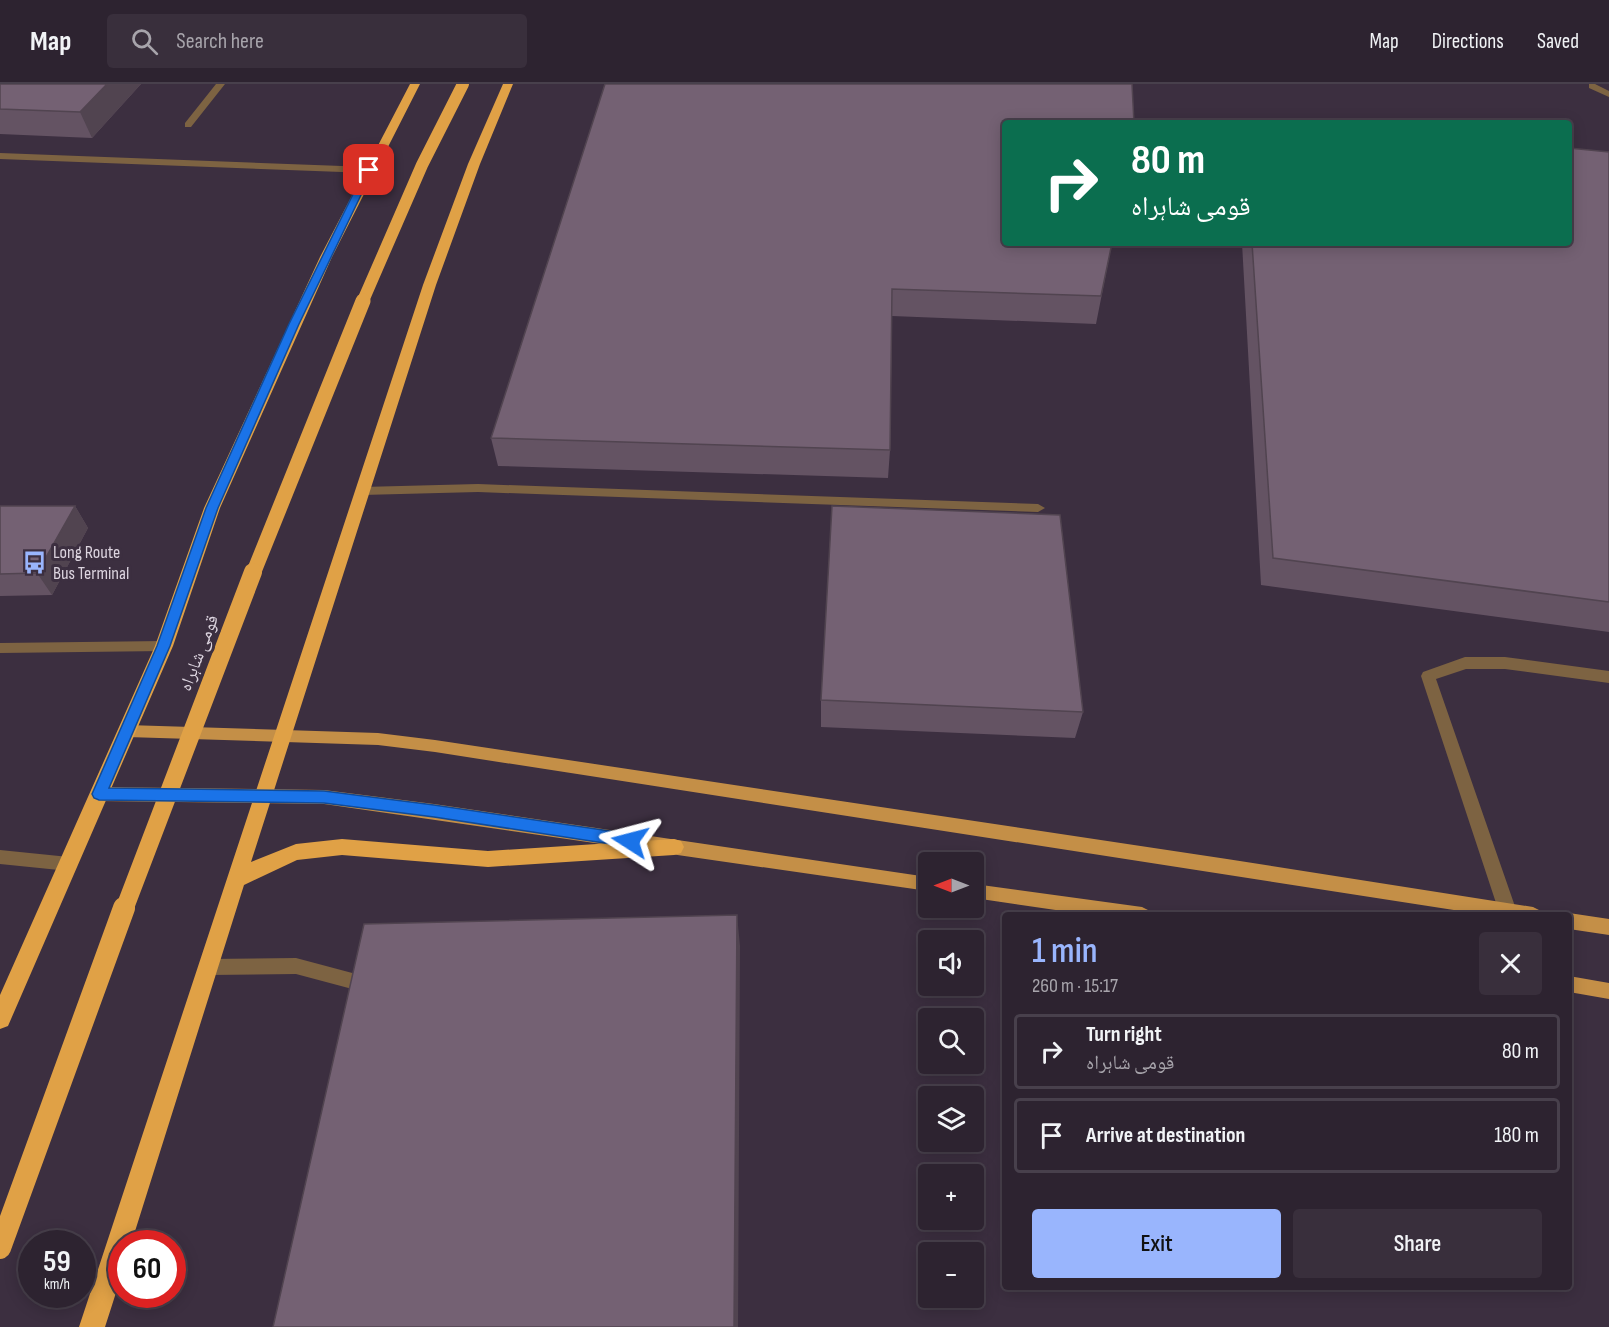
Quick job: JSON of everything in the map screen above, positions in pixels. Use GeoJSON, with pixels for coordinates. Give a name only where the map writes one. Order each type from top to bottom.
{"type":"FeatureCollection","features":[{"type":"Feature","properties":{"kind":"highway","name":"قومی شاہراہ"},"geometry":{"type":"LineString","coordinates":[[0,1019],[164,646],[212,508],[294,324],[369,170],[415,84]]}},
{"type":"Feature","properties":{"kind":"highway","name":"قومی شاہراہ"},"geometry":{"type":"LineString","coordinates":[[0,1248],[81,1024],[264,543],[411,190],[463,84]]}},
{"type":"Feature","properties":{"kind":"highway"},"geometry":{"type":"LineString","coordinates":[[92,1327],[440,253],[479,147],[508,84]]}},
{"type":"Feature","properties":{"kind":"highway"},"geometry":{"type":"LineString","coordinates":[[236,879],[296,852],[342,847],[488,859],[674,848]]}},
{"type":"Feature","properties":{"kind":"main road"},"geometry":{"type":"LineString","coordinates":[[127,731],[284,734],[378,739],[435,746],[1239,868],[1502,912]]}},
{"type":"Feature","properties":{"kind":"main road"},"geometry":{"type":"LineString","coordinates":[[99,794],[324,797],[434,811],[918,883]]}},
{"type":"Feature","properties":{"kind":"main road"},"geometry":{"type":"LineString","coordinates":[[984,892],[1121,912]]}},
{"type":"Feature","properties":{"kind":"main road"},"geometry":{"type":"LineString","coordinates":[[1572,921],[1609,927]]}},
{"type":"Feature","properties":{"kind":"main road"},"geometry":{"type":"LineString","coordinates":[[1572,985],[1609,991]]}},
{"type":"Feature","properties":{"kind":"lane"},"geometry":{"type":"LineString","coordinates":[[188,125],[220,84]]}},
{"type":"Feature","properties":{"kind":"lane"},"geometry":{"type":"LineString","coordinates":[[1592,86],[1609,94]]}},
{"type":"Feature","properties":{"kind":"lane"},"geometry":{"type":"LineString","coordinates":[[0,156],[369,170]]}},
{"type":"Feature","properties":{"kind":"lane"},"geometry":{"type":"LineString","coordinates":[[362,490],[477,488],[1038,508]]}},
{"type":"Feature","properties":{"kind":"lane"},"geometry":{"type":"LineString","coordinates":[[0,648],[164,646]]}},
{"type":"Feature","properties":{"kind":"lane"},"geometry":{"type":"LineString","coordinates":[[1508,912],[1428,676],[1464,663],[1505,663],[1609,677]]}},
{"type":"Feature","properties":{"kind":"lane"},"geometry":{"type":"LineString","coordinates":[[0,857],[69,864]]}},
{"type":"Feature","properties":{"kind":"lane"},"geometry":{"type":"LineString","coordinates":[[209,967],[296,966],[356,982]]}},
{"type":"Feature","properties":{"kind":"building"},"geometry":{"type":"Polygon","coordinates":[[[0,84],[107,84],[80,112],[0,109],[0,84]]]}},
{"type":"Feature","properties":{"kind":"building"},"geometry":{"type":"Polygon","coordinates":[[[605,84],[1132,84],[1134,120],[1002,120],[1002,246],[1111,246],[1101,296],[892,289],[890,450],[491,438],[605,84]]]}},
{"type":"Feature","properties":{"kind":"building"},"geometry":{"type":"Polygon","coordinates":[[[1572,148],[1609,152],[1609,602],[1273,558],[1252,246],[1572,246],[1572,148]]]}},
{"type":"Feature","properties":{"kind":"building"},"geometry":{"type":"Polygon","coordinates":[[[0,506],[75,506],[37,573],[0,574],[0,506]]]}},
{"type":"Feature","properties":{"kind":"building"},"geometry":{"type":"Polygon","coordinates":[[[832,506],[1060,515],[1083,712],[821,700],[832,506]]]}},
{"type":"Feature","properties":{"kind":"building"},"geometry":{"type":"Polygon","coordinates":[[[737,915],[734,1327],[273,1327],[364,924],[737,915]]]}},
{"type":"Feature","properties":{"kind":"place","name":"Long Route Bus Terminal"},"geometry":{"type":"Point","coordinates":[35,562]}},
{"type":"Feature","properties":{"kind":"route"},"geometry":{"type":"LineString","coordinates":[[369,170],[294,324],[212,508],[164,646],[99,794],[324,797],[630,841]]}}]}
